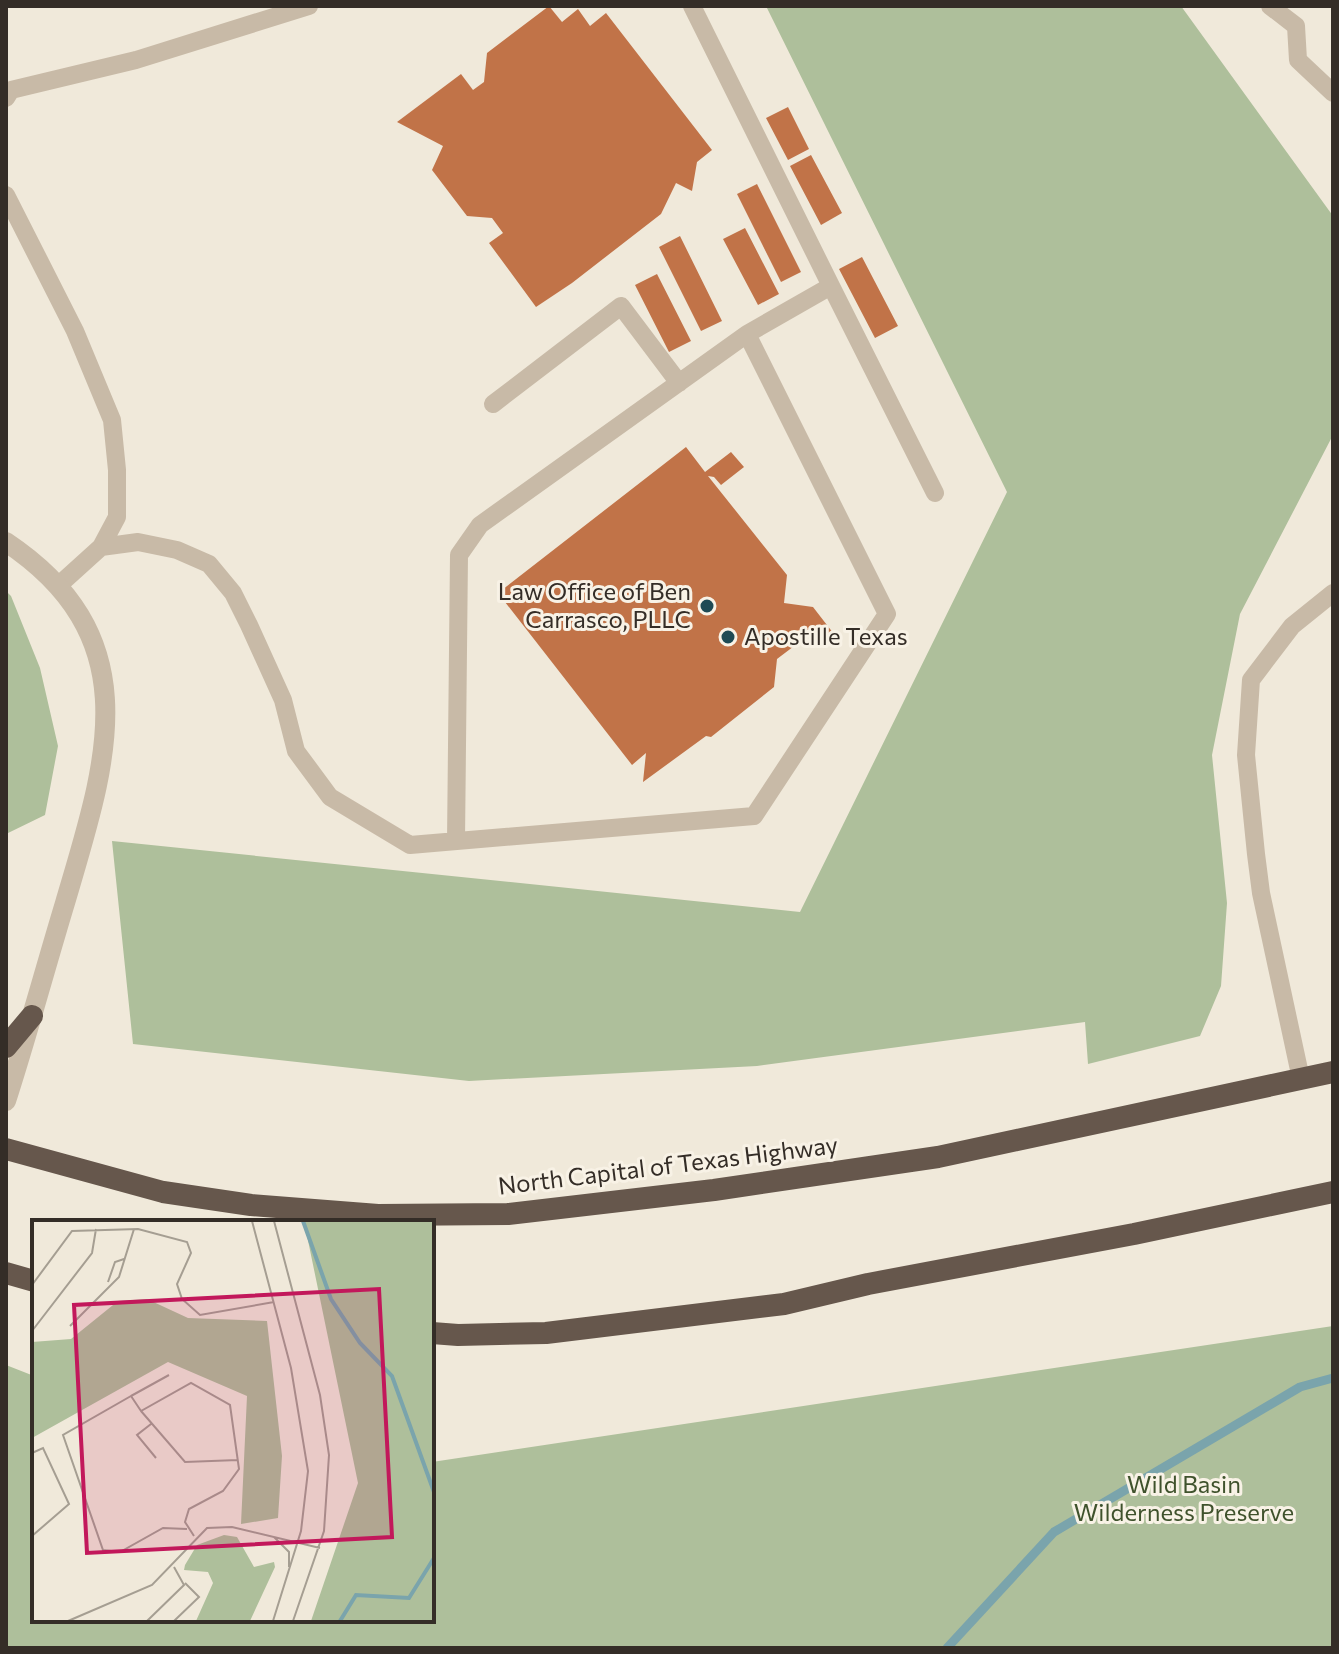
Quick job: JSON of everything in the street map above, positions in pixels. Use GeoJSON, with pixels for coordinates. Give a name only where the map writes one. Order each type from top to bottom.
{"type":"FeatureCollection","features":[{"type":"Feature","properties":{"kind":"highway"},"geometry":{"type":"LineString","coordinates":[[6,1047],[32,1016]]}},
{"type":"Feature","properties":{"kind":"highway","name":"North Capital of Texas Highway"},"geometry":{"type":"LineString","coordinates":[[6,1149],[163,1192],[251,1205],[378,1215],[508,1214],[714,1190],[938,1157],[1333,1072]]}},
{"type":"Feature","properties":{"kind":"highway"},"geometry":{"type":"LineString","coordinates":[[434,1333],[546,1333],[784,1304],[868,1284],[1134,1234],[1333,1192]]}},
{"type":"Feature","properties":{"kind":"highway"},"geometry":{"type":"LineString","coordinates":[[6,1273],[32,1280]]}},
{"type":"Feature","properties":{"kind":"street"},"geometry":{"type":"LineString","coordinates":[[6,542],[59,585],[83,617],[99,657],[107,727],[98,789],[6,1101]]}},
{"type":"Feature","properties":{"kind":"lane"},"geometry":{"type":"LineString","coordinates":[[6,98],[11,90],[136,60],[309,6]]}},
{"type":"Feature","properties":{"kind":"lane"},"geometry":{"type":"LineString","coordinates":[[692,6],[935,493]]}},
{"type":"Feature","properties":{"kind":"lane"},"geometry":{"type":"LineString","coordinates":[[1270,6],[1296,26],[1298,60],[1333,93]]}},
{"type":"Feature","properties":{"kind":"lane"},"geometry":{"type":"LineString","coordinates":[[6,195],[75,331],[112,420],[117,470],[117,517],[101,547],[59,585]]}},
{"type":"Feature","properties":{"kind":"lane"},"geometry":{"type":"LineString","coordinates":[[456,841],[459,555],[480,525],[747,334],[831,286]]}},
{"type":"Feature","properties":{"kind":"lane"},"geometry":{"type":"LineString","coordinates":[[493,404],[621,306],[679,383]]}},
{"type":"Feature","properties":{"kind":"lane"},"geometry":{"type":"LineString","coordinates":[[101,547],[138,542],[177,550],[209,564],[233,593],[249,625],[283,700],[296,751],[330,797],[410,845],[754,816],[887,614],[747,334]]}},
{"type":"Feature","properties":{"kind":"lane"},"geometry":{"type":"LineString","coordinates":[[1301,1079],[1256,854],[1246,755],[1251,680],[1292,626],[1333,593]]}},
{"type":"Feature","properties":{"kind":"green space"},"geometry":{"type":"Polygon","coordinates":[[[766,6],[1181,6],[1333,216],[1333,435],[1240,614],[1212,755],[1227,903],[1221,986],[1200,1036],[1088,1064],[1085,1022],[757,1066],[469,1081],[133,1044],[112,841],[800,912],[1007,492],[766,6]]]}},
{"type":"Feature","properties":{"kind":"green space"},"geometry":{"type":"Polygon","coordinates":[[[6,591],[11,596],[40,668],[58,746],[45,815],[6,834],[6,591]]]}},
{"type":"Feature","properties":{"kind":"green space","name":"Wild Basin Wilderness Preserve"},"geometry":{"type":"Polygon","coordinates":[[[1333,1326],[1333,1648],[6,1648],[6,1365],[32,1375],[32,1622],[434,1622],[434,1462],[1333,1326]]]}},
{"type":"Feature","properties":{"kind":"building"},"geometry":{"type":"Polygon","coordinates":[[[549,6],[562,22],[578,9],[590,26],[606,13],[712,150],[697,162],[692,191],[676,183],[661,214],[536,307],[489,243],[503,233],[492,218],[467,216],[432,170],[443,146],[397,122],[461,74],[473,90],[484,82],[487,53],[549,6]]]}},
{"type":"Feature","properties":{"kind":"building"},"geometry":{"type":"Polygon","coordinates":[[[788,107],[809,149],[788,160],[766,118],[788,107]]]}},
{"type":"Feature","properties":{"kind":"building"},"geometry":{"type":"Polygon","coordinates":[[[811,155],[842,213],[821,225],[790,166],[811,155]]]}},
{"type":"Feature","properties":{"kind":"building"},"geometry":{"type":"Polygon","coordinates":[[[757,184],[801,272],[781,282],[737,194],[757,184]]]}},
{"type":"Feature","properties":{"kind":"building"},"geometry":{"type":"Polygon","coordinates":[[[745,228],[779,294],[758,305],[723,239],[745,228]]]}},
{"type":"Feature","properties":{"kind":"building"},"geometry":{"type":"Polygon","coordinates":[[[680,236],[722,321],[701,331],[659,247],[680,236]]]}},
{"type":"Feature","properties":{"kind":"building"},"geometry":{"type":"Polygon","coordinates":[[[862,257],[898,326],[875,338],[839,269],[862,257]]]}},
{"type":"Feature","properties":{"kind":"building"},"geometry":{"type":"Polygon","coordinates":[[[657,274],[691,341],[669,352],[635,285],[657,274]]]}},
{"type":"Feature","properties":{"kind":"building"},"geometry":{"type":"Polygon","coordinates":[[[686,447],[705,472],[731,452],[744,467],[721,485],[714,477],[708,476],[787,575],[784,603],[813,607],[837,638],[810,634],[777,659],[774,687],[711,737],[706,736],[643,782],[646,753],[632,765],[498,593],[686,447]]]}},
{"type":"Feature","properties":{"kind":"waterway"},"geometry":{"type":"LineString","coordinates":[[947,1648],[1054,1532],[1300,1387],[1333,1378]]}},
{"type":"Feature","properties":{"kind":"place","name":"Law Office of Ben Carrasco, PLLC"},"geometry":{"type":"Point","coordinates":[707,606]}},
{"type":"Feature","properties":{"kind":"place","name":"Apostille Texas"},"geometry":{"type":"Point","coordinates":[728,637]}}]}
